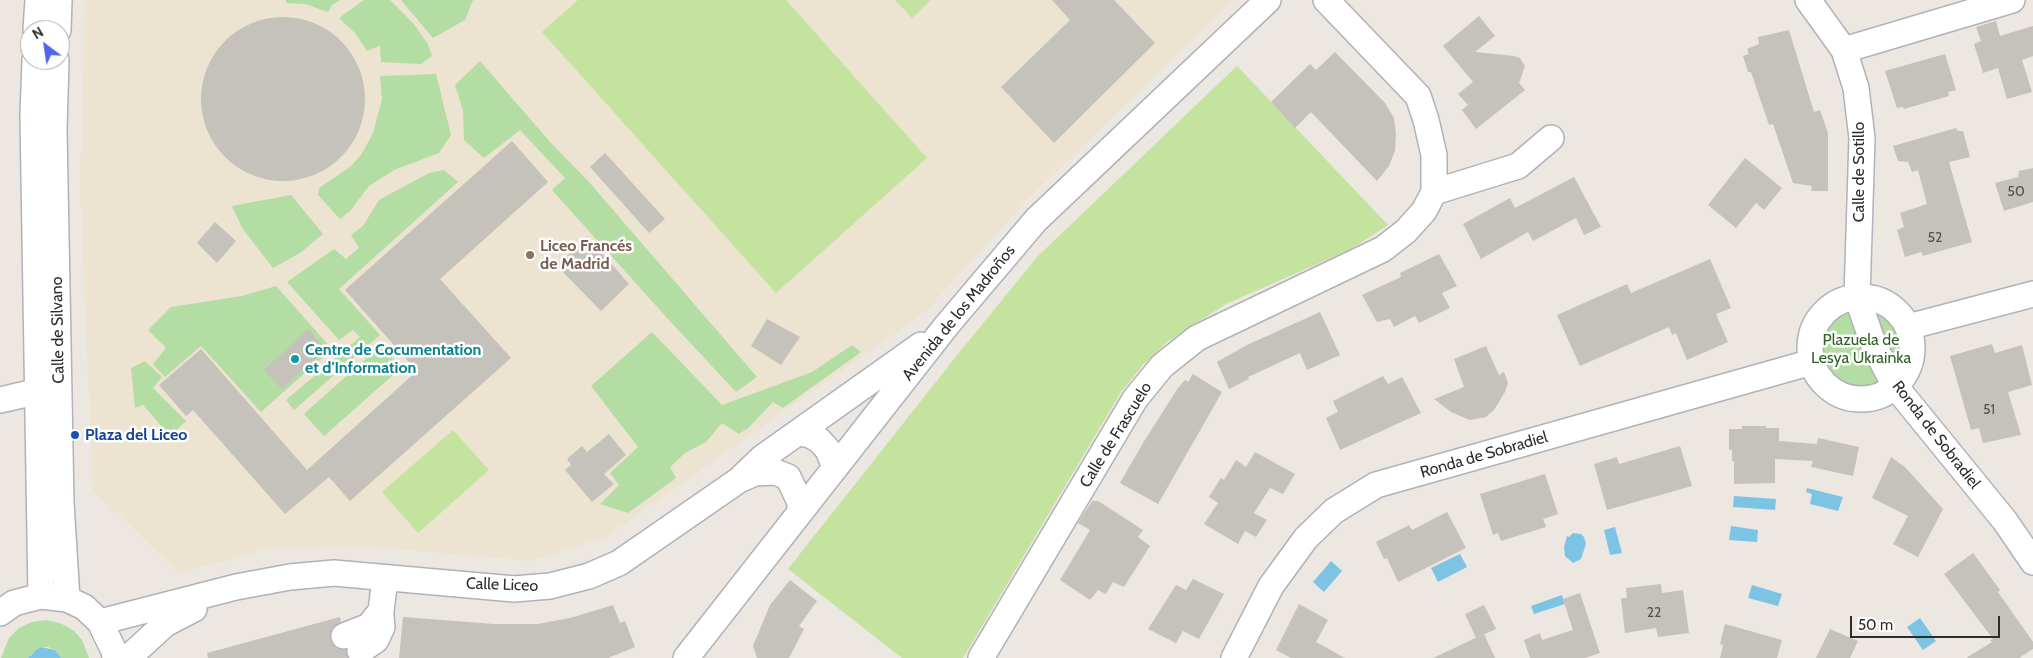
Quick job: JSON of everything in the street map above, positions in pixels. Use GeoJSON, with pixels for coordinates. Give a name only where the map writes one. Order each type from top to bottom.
{"type":"FeatureCollection","features":[{"type":"Feature","properties":{"kind":"street"},"geometry":{"type":"LineString","coordinates":[[37,20],[38,0]]}},
{"type":"Feature","properties":{"kind":"street"},"geometry":{"type":"LineString","coordinates":[[58,20],[59,0]]}},
{"type":"Feature","properties":{"kind":"street","name":"Avenida de los Madroños"},"geometry":{"type":"LineString","coordinates":[[686,658],[947,326],[1036,220],[1268,0]]}},
{"type":"Feature","properties":{"kind":"street","name":"Calle de Frascuelo"},"geometry":{"type":"LineString","coordinates":[[981,658],[1135,399],[1162,366],[1197,338],[1383,249],[1424,211],[1434,192],[1434,155],[1418,96],[1326,0]]}},
{"type":"Feature","properties":{"kind":"street","name":"Calle de Sotillo"},"geometry":{"type":"LineString","coordinates":[[1808,0],[1844,50],[1856,88],[1862,138],[1857,297]]}},
{"type":"Feature","properties":{"kind":"street"},"geometry":{"type":"LineString","coordinates":[[1844,50],[2012,0]]}},
{"type":"Feature","properties":{"kind":"street","name":"Calle de Silvano"},"geometry":{"type":"LineString","coordinates":[[35,70],[33,116],[39,391],[40,596]]}},
{"type":"Feature","properties":{"kind":"street","name":"Calle de Silvano"},"geometry":{"type":"LineString","coordinates":[[56,70],[54,130],[62,503],[67,599]]}},
{"type":"Feature","properties":{"kind":"street"},"geometry":{"type":"LineString","coordinates":[[1434,192],[1473,182],[1518,166],[1551,138]]}},
{"type":"Feature","properties":{"kind":"street"},"geometry":{"type":"LineString","coordinates":[[1908,327],[2033,294]]}},
{"type":"Feature","properties":{"kind":"street"},"geometry":{"type":"LineString","coordinates":[[1857,297],[1873,298],[1887,304],[1899,314],[1908,327],[1912,342],[1911,359],[1905,374],[1894,386],[1880,395],[1864,399],[1847,397],[1832,389],[1819,378],[1812,362],[1810,347],[1812,333],[1819,319],[1829,308],[1842,300],[1857,297]]}},
{"type":"Feature","properties":{"kind":"street","name":"Ronda de Sobradiel"},"geometry":{"type":"LineString","coordinates":[[1857,297],[1874,346],[1894,386],[2005,521],[2033,562]]}},
{"type":"Feature","properties":{"kind":"street","name":"Calle Liceo"},"geometry":{"type":"LineString","coordinates":[[100,622],[236,587],[290,577],[334,573],[514,589],[550,586],[589,576],[619,563],[739,480],[762,458],[947,326]]}},
{"type":"Feature","properties":{"kind":"street","name":"Ronda de Sobradiel"},"geometry":{"type":"LineString","coordinates":[[1234,658],[1271,586],[1306,538],[1334,511],[1376,485],[1812,362]]}},
{"type":"Feature","properties":{"kind":"street"},"geometry":{"type":"LineString","coordinates":[[0,400],[39,391]]}},
{"type":"Feature","properties":{"kind":"street"},"geometry":{"type":"LineString","coordinates":[[799,433],[810,435],[819,440],[828,450],[835,467]]}},
{"type":"Feature","properties":{"kind":"street","name":"Calle Liceo"},"geometry":{"type":"LineString","coordinates":[[739,480],[755,473],[766,472],[776,472],[788,477],[799,500],[801,510]]}},
{"type":"Feature","properties":{"kind":"street"},"geometry":{"type":"LineString","coordinates":[[352,644],[381,611],[385,578]]}},
{"type":"Feature","properties":{"kind":"street","name":"Calle Liceo"},"geometry":{"type":"LineString","coordinates":[[128,658],[164,624],[236,587]]}},
{"type":"Feature","properties":{"kind":"street"},"geometry":{"type":"LineString","coordinates":[[0,613],[14,603],[40,596],[67,599],[84,607],[100,622],[114,651],[115,658]]}},
{"type":"Feature","properties":{"kind":"shaded area","name":"Liceo Francés de Madrid"},"geometry":{"type":"Polygon","coordinates":[[[85,0],[1233,0],[1030,197],[925,312],[606,537],[531,561],[373,547],[270,548],[180,573],[93,490],[80,188],[85,0]]]}},
{"type":"Feature","properties":{"kind":"green space"},"geometry":{"type":"Polygon","coordinates":[[[286,0],[340,0],[332,5],[328,12],[305,4],[286,3],[286,0]]]}},
{"type":"Feature","properties":{"kind":"green space"},"geometry":{"type":"Polygon","coordinates":[[[364,0],[390,0],[413,23],[428,44],[432,56],[421,64],[381,62],[380,46],[367,51],[355,33],[339,18],[364,0]]]}},
{"type":"Feature","properties":{"kind":"green space"},"geometry":{"type":"Polygon","coordinates":[[[401,0],[473,0],[465,20],[433,38],[401,0]]]}},
{"type":"Feature","properties":{"kind":"green space"},"geometry":{"type":"Polygon","coordinates":[[[578,0],[786,0],[927,158],[776,293],[542,32],[578,0]]]}},
{"type":"Feature","properties":{"kind":"green space"},"geometry":{"type":"Polygon","coordinates":[[[895,0],[931,0],[912,18],[895,0]]]}},
{"type":"Feature","properties":{"kind":"green space"},"geometry":{"type":"Polygon","coordinates":[[[480,61],[550,142],[589,182],[757,377],[736,392],[552,190],[565,178],[520,130],[484,158],[464,140],[463,110],[455,85],[480,61]]]}},
{"type":"Feature","properties":{"kind":"green space"},"geometry":{"type":"Polygon","coordinates":[[[1237,66],[1388,225],[1351,249],[1226,304],[1167,342],[1143,365],[1121,392],[963,658],[902,658],[788,569],[1038,256],[1237,66]]]}},
{"type":"Feature","properties":{"kind":"green space"},"geometry":{"type":"Polygon","coordinates":[[[436,74],[451,135],[439,153],[394,170],[369,186],[350,211],[340,219],[318,195],[319,188],[350,167],[361,155],[373,133],[382,99],[380,76],[436,74]]]}},
{"type":"Feature","properties":{"kind":"green space"},"geometry":{"type":"Polygon","coordinates":[[[444,170],[458,182],[339,289],[380,335],[294,410],[286,400],[360,337],[353,330],[339,340],[287,282],[334,249],[346,259],[359,248],[351,235],[363,226],[379,200],[429,173],[444,170]]]}},
{"type":"Feature","properties":{"kind":"green space"},"geometry":{"type":"Polygon","coordinates":[[[291,195],[323,234],[300,253],[273,268],[242,228],[232,206],[291,195]]]}},
{"type":"Feature","properties":{"kind":"green space"},"geometry":{"type":"Polygon","coordinates":[[[276,286],[332,349],[261,412],[201,346],[165,377],[153,364],[166,348],[148,330],[171,307],[242,296],[276,286]]]}},
{"type":"Feature","properties":{"kind":"green space","name":"Plazuela de Lesya Ukrainka"},"geometry":{"type":"Polygon","coordinates":[[[1861,309],[1876,312],[1889,321],[1898,334],[1901,349],[1898,364],[1889,377],[1876,386],[1861,389],[1846,386],[1833,377],[1824,364],[1821,349],[1824,334],[1833,321],[1846,312],[1861,309]]]}},
{"type":"Feature","properties":{"kind":"green space"},"geometry":{"type":"Polygon","coordinates":[[[652,332],[722,405],[812,372],[852,345],[861,352],[783,408],[773,402],[748,428],[739,434],[722,423],[706,442],[685,453],[670,467],[676,478],[628,513],[600,504],[619,485],[610,473],[638,447],[591,386],[652,332]]]}},
{"type":"Feature","properties":{"kind":"green space"},"geometry":{"type":"Polygon","coordinates":[[[381,345],[401,368],[324,436],[304,414],[381,345]]]}},
{"type":"Feature","properties":{"kind":"green space"},"geometry":{"type":"Polygon","coordinates":[[[145,361],[162,377],[153,388],[186,421],[167,439],[160,440],[158,438],[165,430],[143,405],[135,408],[131,368],[145,361]]]}},
{"type":"Feature","properties":{"kind":"green space"},"geometry":{"type":"Polygon","coordinates":[[[453,430],[489,470],[418,533],[382,492],[453,430]]]}},
{"type":"Feature","properties":{"kind":"green space"},"geometry":{"type":"Polygon","coordinates":[[[46,620],[60,623],[73,630],[82,640],[89,658],[61,658],[55,650],[41,647],[28,658],[1,658],[9,638],[19,628],[32,622],[46,620]]]}},
{"type":"Feature","properties":{"kind":"water"},"geometry":{"type":"Polygon","coordinates":[[[1807,488],[1843,497],[1838,511],[1810,504],[1812,494],[1806,492],[1807,488]]]}},
{"type":"Feature","properties":{"kind":"water"},"geometry":{"type":"Polygon","coordinates":[[[1734,496],[1776,499],[1775,510],[1733,507],[1734,496]]]}},
{"type":"Feature","properties":{"kind":"water"},"geometry":{"type":"Polygon","coordinates":[[[1731,526],[1758,530],[1757,542],[1729,540],[1731,526]]]}},
{"type":"Feature","properties":{"kind":"water"},"geometry":{"type":"Polygon","coordinates":[[[1615,527],[1622,553],[1610,555],[1604,530],[1615,527]]]}},
{"type":"Feature","properties":{"kind":"water"},"geometry":{"type":"Polygon","coordinates":[[[1573,533],[1581,534],[1586,544],[1581,559],[1573,563],[1565,556],[1564,547],[1567,536],[1569,537],[1573,533]]]}},
{"type":"Feature","properties":{"kind":"water"},"geometry":{"type":"Polygon","coordinates":[[[1460,554],[1467,567],[1438,582],[1431,568],[1460,554]]]}},
{"type":"Feature","properties":{"kind":"water"},"geometry":{"type":"Polygon","coordinates":[[[1331,561],[1342,571],[1324,592],[1313,582],[1331,561]]]}},
{"type":"Feature","properties":{"kind":"water"},"geometry":{"type":"Polygon","coordinates":[[[1752,585],[1782,594],[1778,606],[1748,598],[1752,585]]]}},
{"type":"Feature","properties":{"kind":"water"},"geometry":{"type":"Polygon","coordinates":[[[1562,595],[1565,604],[1534,614],[1531,606],[1562,595]]]}},
{"type":"Feature","properties":{"kind":"water"},"geometry":{"type":"Polygon","coordinates":[[[1920,618],[1936,641],[1923,650],[1907,627],[1920,618]]]}},
{"type":"Feature","properties":{"kind":"water"},"geometry":{"type":"Polygon","coordinates":[[[41,647],[55,650],[61,658],[28,658],[41,647]]]}},
{"type":"Feature","properties":{"kind":"building"},"geometry":{"type":"Polygon","coordinates":[[[1052,0],[1114,0],[1155,43],[1054,143],[1001,87],[1070,20],[1052,0]]]}},
{"type":"Feature","properties":{"kind":"building"},"geometry":{"type":"Polygon","coordinates":[[[1479,16],[1495,36],[1475,52],[1520,58],[1525,66],[1519,83],[1525,90],[1476,129],[1462,110],[1468,105],[1458,94],[1473,82],[1443,46],[1479,16]]]}},
{"type":"Feature","properties":{"kind":"building"},"geometry":{"type":"Polygon","coordinates":[[[275,17],[291,17],[314,23],[329,31],[341,41],[351,53],[359,68],[365,91],[365,107],[359,130],[351,145],[341,157],[329,167],[314,175],[291,181],[275,181],[252,175],[237,167],[215,145],[205,123],[201,107],[201,91],[207,68],[215,53],[237,31],[259,21],[275,17]]]}},
{"type":"Feature","properties":{"kind":"building"},"geometry":{"type":"Polygon","coordinates":[[[1996,21],[2000,36],[2033,26],[2033,56],[2022,60],[2032,92],[2007,99],[1998,68],[1983,73],[1974,44],[1981,41],[1976,27],[1996,21]]]}},
{"type":"Feature","properties":{"kind":"building"},"geometry":{"type":"Polygon","coordinates":[[[1789,30],[1814,112],[1820,110],[1828,133],[1828,191],[1811,191],[1812,186],[1793,183],[1773,124],[1769,125],[1751,72],[1748,72],[1743,56],[1749,54],[1747,49],[1759,44],[1758,37],[1789,30]]]}},
{"type":"Feature","properties":{"kind":"building"},"geometry":{"type":"Polygon","coordinates":[[[1335,52],[1385,103],[1394,118],[1396,134],[1395,151],[1389,166],[1377,181],[1311,112],[1295,128],[1271,102],[1310,64],[1316,70],[1335,52]]]}},
{"type":"Feature","properties":{"kind":"building"},"geometry":{"type":"Polygon","coordinates":[[[1945,54],[1956,90],[1948,92],[1949,96],[1904,109],[1903,107],[1897,108],[1885,71],[1945,54]]]}},
{"type":"Feature","properties":{"kind":"building"},"geometry":{"type":"Polygon","coordinates":[[[1956,128],[1958,131],[1963,131],[1970,157],[1949,162],[1972,242],[1923,256],[1921,252],[1905,257],[1897,230],[1904,227],[1900,213],[1927,204],[1918,170],[1912,172],[1908,162],[1898,161],[1893,146],[1956,128]]]}},
{"type":"Feature","properties":{"kind":"building"},"geometry":{"type":"Polygon","coordinates":[[[512,141],[548,182],[440,279],[511,358],[350,501],[329,477],[285,514],[193,410],[186,416],[159,385],[201,349],[307,470],[417,371],[345,290],[512,141]]]}},
{"type":"Feature","properties":{"kind":"building"},"geometry":{"type":"Polygon","coordinates":[[[605,153],[665,219],[649,233],[590,167],[605,153]]]}},
{"type":"Feature","properties":{"kind":"building"},"geometry":{"type":"Polygon","coordinates":[[[1745,158],[1782,188],[1764,210],[1756,203],[1736,228],[1708,205],[1745,158]]]}},
{"type":"Feature","properties":{"kind":"building"},"geometry":{"type":"Polygon","coordinates":[[[2033,168],[2033,202],[2004,211],[1995,183],[2018,177],[2019,171],[2033,168]]]}},
{"type":"Feature","properties":{"kind":"building"},"geometry":{"type":"Polygon","coordinates":[[[1574,177],[1601,227],[1584,235],[1576,218],[1533,241],[1528,232],[1481,259],[1463,224],[1510,198],[1515,208],[1574,177]]]}},
{"type":"Feature","properties":{"kind":"building"},"geometry":{"type":"Polygon","coordinates":[[[215,222],[236,241],[217,263],[197,243],[215,222]]]}},
{"type":"Feature","properties":{"kind":"building"},"geometry":{"type":"Polygon","coordinates":[[[587,236],[629,284],[601,311],[557,266],[587,236]]]}},
{"type":"Feature","properties":{"kind":"building"},"geometry":{"type":"Polygon","coordinates":[[[1439,254],[1457,286],[1442,293],[1450,308],[1419,323],[1415,316],[1394,327],[1390,319],[1377,322],[1362,295],[1401,277],[1400,273],[1439,254]]]}},
{"type":"Feature","properties":{"kind":"building"},"geometry":{"type":"Polygon","coordinates":[[[1710,259],[1731,308],[1716,314],[1728,342],[1687,360],[1676,333],[1672,335],[1669,327],[1580,366],[1557,315],[1627,284],[1631,293],[1710,259]]]}},
{"type":"Feature","properties":{"kind":"building"},"geometry":{"type":"Polygon","coordinates":[[[1320,312],[1340,355],[1307,370],[1300,353],[1248,377],[1249,379],[1229,389],[1217,362],[1247,345],[1320,312]]]}},
{"type":"Feature","properties":{"kind":"building"},"geometry":{"type":"Polygon","coordinates":[[[767,319],[800,337],[781,365],[751,346],[767,319]]]}},
{"type":"Feature","properties":{"kind":"building","name":"Centre de Cocumentation et d'Information"},"geometry":{"type":"Polygon","coordinates":[[[308,329],[326,349],[282,389],[264,370],[308,329]]]}},
{"type":"Feature","properties":{"kind":"building"},"geometry":{"type":"Polygon","coordinates":[[[1992,344],[1995,353],[2022,345],[2032,385],[2008,392],[2021,435],[1983,443],[1979,428],[1971,430],[1950,356],[1992,344]]]}},
{"type":"Feature","properties":{"kind":"building"},"geometry":{"type":"Polygon","coordinates":[[[1486,346],[1499,375],[1504,372],[1508,383],[1494,410],[1486,417],[1470,420],[1451,412],[1434,399],[1464,387],[1454,359],[1486,346]]]}},
{"type":"Feature","properties":{"kind":"building"},"geometry":{"type":"Polygon","coordinates":[[[1193,374],[1222,392],[1158,504],[1120,483],[1178,388],[1185,380],[1188,382],[1193,374]]]}},
{"type":"Feature","properties":{"kind":"building"},"geometry":{"type":"Polygon","coordinates":[[[1383,376],[1388,384],[1402,377],[1421,413],[1340,450],[1326,418],[1338,412],[1333,401],[1383,376]]]}},
{"type":"Feature","properties":{"kind":"building"},"geometry":{"type":"Polygon","coordinates":[[[1742,426],[1779,428],[1779,441],[1817,444],[1818,438],[1859,447],[1853,476],[1811,467],[1813,461],[1775,459],[1775,483],[1734,484],[1734,461],[1732,461],[1732,450],[1729,450],[1729,429],[1742,429],[1742,426]]]}},
{"type":"Feature","properties":{"kind":"building"},"geometry":{"type":"Polygon","coordinates":[[[609,434],[626,455],[604,474],[614,484],[592,502],[565,470],[571,465],[567,459],[582,446],[587,452],[609,434]]]}},
{"type":"Feature","properties":{"kind":"building"},"geometry":{"type":"Polygon","coordinates":[[[1680,446],[1692,486],[1607,510],[1594,464],[1617,457],[1619,464],[1680,446]]]}},
{"type":"Feature","properties":{"kind":"building"},"geometry":{"type":"Polygon","coordinates":[[[1255,452],[1295,474],[1283,494],[1270,488],[1254,513],[1267,520],[1256,537],[1245,531],[1238,544],[1204,524],[1218,503],[1209,497],[1221,478],[1224,480],[1236,460],[1246,467],[1255,452]]]}},
{"type":"Feature","properties":{"kind":"building"},"geometry":{"type":"Polygon","coordinates":[[[1891,457],[1905,467],[1943,509],[1918,557],[1893,544],[1908,516],[1872,498],[1891,457]]]}},
{"type":"Feature","properties":{"kind":"building"},"geometry":{"type":"Polygon","coordinates":[[[1545,474],[1558,514],[1543,519],[1546,527],[1501,541],[1498,533],[1493,535],[1480,494],[1545,474]]]}},
{"type":"Feature","properties":{"kind":"building"},"geometry":{"type":"Polygon","coordinates":[[[1092,501],[1098,501],[1143,530],[1138,537],[1150,546],[1124,587],[1113,582],[1106,594],[1098,590],[1090,600],[1060,580],[1090,530],[1078,523],[1092,501]]]}},
{"type":"Feature","properties":{"kind":"building"},"geometry":{"type":"Polygon","coordinates":[[[1447,512],[1466,548],[1398,582],[1387,558],[1384,559],[1376,542],[1409,525],[1412,530],[1447,512]]]}},
{"type":"Feature","properties":{"kind":"building"},"geometry":{"type":"Polygon","coordinates":[[[1973,553],[2000,590],[1998,592],[2033,642],[2033,649],[2019,658],[1966,658],[1992,642],[1990,640],[1993,639],[1944,574],[1973,553]]]}},
{"type":"Feature","properties":{"kind":"building"},"geometry":{"type":"Polygon","coordinates":[[[1193,579],[1224,594],[1199,639],[1183,631],[1176,643],[1148,629],[1176,585],[1186,590],[1193,579]]]}},
{"type":"Feature","properties":{"kind":"building"},"geometry":{"type":"Polygon","coordinates":[[[790,580],[817,601],[799,626],[804,629],[789,658],[757,658],[753,646],[770,605],[790,580]]]}},
{"type":"Feature","properties":{"kind":"building"},"geometry":{"type":"Polygon","coordinates":[[[1661,584],[1662,593],[1683,590],[1689,633],[1658,637],[1656,628],[1625,633],[1621,598],[1627,598],[1626,588],[1661,584]]]}},
{"type":"Feature","properties":{"kind":"building"},"geometry":{"type":"Polygon","coordinates":[[[1580,593],[1600,653],[1585,658],[1530,658],[1524,640],[1540,633],[1542,640],[1573,630],[1563,599],[1580,593]]]}},
{"type":"Feature","properties":{"kind":"building"},"geometry":{"type":"Polygon","coordinates":[[[1299,604],[1328,620],[1316,642],[1345,658],[1291,658],[1276,650],[1299,604]]]}},
{"type":"Feature","properties":{"kind":"building"},"geometry":{"type":"Polygon","coordinates":[[[613,605],[620,623],[625,621],[635,647],[608,658],[399,658],[403,617],[494,624],[538,624],[570,618],[613,605]]]}},
{"type":"Feature","properties":{"kind":"building"},"geometry":{"type":"Polygon","coordinates":[[[1484,605],[1496,629],[1476,638],[1465,614],[1484,605]]]}},
{"type":"Feature","properties":{"kind":"building"},"geometry":{"type":"Polygon","coordinates":[[[340,617],[341,622],[333,627],[330,633],[331,641],[336,648],[346,650],[348,658],[208,658],[207,653],[340,617]]]}},
{"type":"Feature","properties":{"kind":"building"},"geometry":{"type":"Polygon","coordinates":[[[1725,624],[1782,640],[1777,658],[1720,658],[1723,645],[1720,644],[1725,624]]]}},
{"type":"Feature","properties":{"kind":"building"},"geometry":{"type":"Polygon","coordinates":[[[1830,629],[1858,641],[1850,658],[1816,658],[1830,629]]]}},
{"type":"Feature","properties":{"kind":"building"},"geometry":{"type":"Polygon","coordinates":[[[1484,634],[1495,658],[1433,658],[1484,634]]]}},
{"type":"Feature","properties":{"kind":"place","name":"Liceo Francés de Madrid"},"geometry":{"type":"Point","coordinates":[530,255]}},
{"type":"Feature","properties":{"kind":"place","name":"Centre de Cocumentation et d'Information"},"geometry":{"type":"Point","coordinates":[295,359]}},
{"type":"Feature","properties":{"kind":"place","name":"Plaza del Liceo"},"geometry":{"type":"Point","coordinates":[75,435]}}]}
